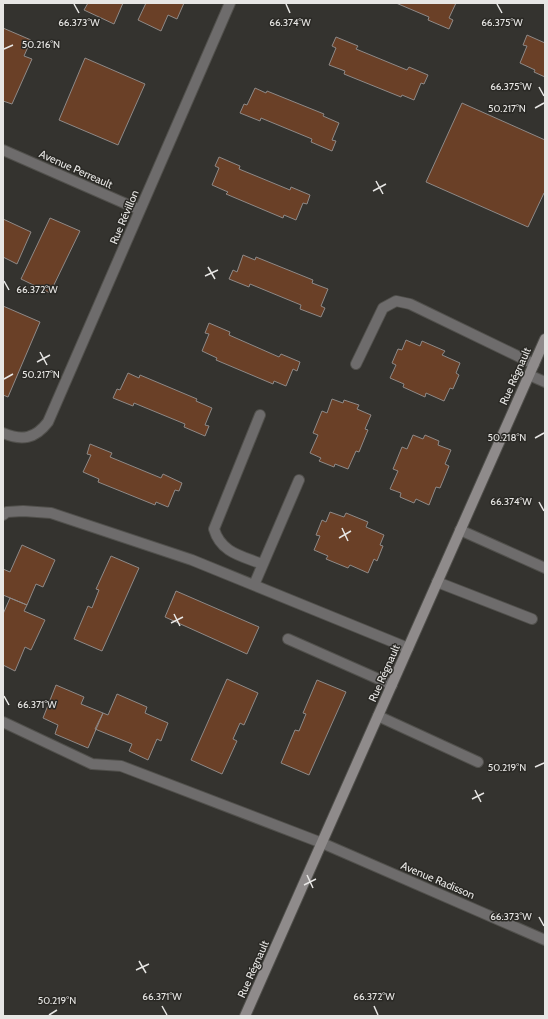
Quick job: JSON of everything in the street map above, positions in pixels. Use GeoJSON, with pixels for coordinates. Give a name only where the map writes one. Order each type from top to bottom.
{"type":"FeatureCollection","features":[{"type":"Feature","properties":{"kind":"street","name":"Rue Révillon"},"geometry":{"type":"LineString","coordinates":[[3,434],[14,438],[28,437],[40,432],[48,422],[230,3]]}},
{"type":"Feature","properties":{"kind":"street","name":"Avenue Perreault"},"geometry":{"type":"LineString","coordinates":[[3,150],[140,210]]}},
{"type":"Feature","properties":{"kind":"street"},"geometry":{"type":"LineString","coordinates":[[356,364],[383,308],[396,301],[410,304],[534,364]]}},
{"type":"Feature","properties":{"kind":"street","name":"Rue Régnault"},"geometry":{"type":"LineString","coordinates":[[245,1016],[545,339]]}},
{"type":"Feature","properties":{"kind":"street"},"geometry":{"type":"LineString","coordinates":[[529,375],[545,382]]}},
{"type":"Feature","properties":{"kind":"street"},"geometry":{"type":"LineString","coordinates":[[260,415],[214,529],[217,538],[229,550],[262,564]]}},
{"type":"Feature","properties":{"kind":"street"},"geometry":{"type":"LineString","coordinates":[[254,585],[299,480]]}},
{"type":"Feature","properties":{"kind":"street"},"geometry":{"type":"LineString","coordinates":[[3,515],[7,512],[23,510],[51,513],[192,560],[408,648]]}},
{"type":"Feature","properties":{"kind":"street"},"geometry":{"type":"LineString","coordinates":[[460,530],[545,568]]}},
{"type":"Feature","properties":{"kind":"street"},"geometry":{"type":"LineString","coordinates":[[437,582],[532,619]]}},
{"type":"Feature","properties":{"kind":"street"},"geometry":{"type":"LineString","coordinates":[[288,639],[392,685]]}},
{"type":"Feature","properties":{"kind":"street"},"geometry":{"type":"LineString","coordinates":[[378,716],[478,762]]}},
{"type":"Feature","properties":{"kind":"street","name":"Avenue Radisson"},"geometry":{"type":"LineString","coordinates":[[3,722],[92,764],[121,766],[322,843],[545,940]]}},
{"type":"Feature","properties":{"kind":"building"},"geometry":{"type":"Polygon","coordinates":[[[88,3],[123,3],[114,24],[84,10],[88,3]]]}},
{"type":"Feature","properties":{"kind":"building"},"geometry":{"type":"Polygon","coordinates":[[[146,3],[184,3],[177,19],[168,15],[161,31],[138,20],[146,3]]]}},
{"type":"Feature","properties":{"kind":"building"},"geometry":{"type":"Polygon","coordinates":[[[396,3],[456,3],[449,18],[453,20],[449,29],[428,20],[429,17],[396,3]]]}},
{"type":"Feature","properties":{"kind":"building"},"geometry":{"type":"Polygon","coordinates":[[[3,28],[31,40],[24,56],[32,59],[12,104],[3,101],[3,28]]]}},
{"type":"Feature","properties":{"kind":"building"},"geometry":{"type":"Polygon","coordinates":[[[527,35],[545,43],[545,77],[534,72],[535,70],[520,63],[527,46],[523,45],[527,35]]]}},
{"type":"Feature","properties":{"kind":"building"},"geometry":{"type":"Polygon","coordinates":[[[336,37],[358,46],[356,49],[407,70],[409,67],[428,75],[424,84],[421,83],[414,100],[402,95],[401,97],[344,74],[345,71],[329,65],[336,48],[332,46],[336,37]]]}},
{"type":"Feature","properties":{"kind":"building"},"geometry":{"type":"Polygon","coordinates":[[[85,58],[145,84],[118,145],[59,120],[85,58]]]}},
{"type":"Feature","properties":{"kind":"building"},"geometry":{"type":"Polygon","coordinates":[[[255,88],[266,93],[267,91],[324,114],[323,116],[339,123],[332,140],[336,141],[332,151],[311,142],[312,139],[261,118],[260,121],[240,113],[244,104],[247,105],[255,88]]]}},
{"type":"Feature","properties":{"kind":"building"},"geometry":{"type":"Polygon","coordinates":[[[462,103],[545,140],[545,194],[544,193],[528,227],[426,182],[462,103]]]}},
{"type":"Feature","properties":{"kind":"building"},"geometry":{"type":"Polygon","coordinates":[[[219,157],[240,166],[239,169],[290,190],[291,187],[310,195],[307,204],[303,203],[296,220],[284,215],[283,218],[226,194],[228,192],[212,185],[219,168],[215,166],[219,157]]]}},
{"type":"Feature","properties":{"kind":"building"},"geometry":{"type":"Polygon","coordinates":[[[50,218],[80,231],[50,293],[21,279],[50,218]]]}},
{"type":"Feature","properties":{"kind":"building"},"geometry":{"type":"Polygon","coordinates":[[[3,219],[31,232],[17,264],[3,257],[3,219]]]}},
{"type":"Feature","properties":{"kind":"building"},"geometry":{"type":"Polygon","coordinates":[[[243,255],[255,260],[256,257],[313,280],[312,283],[328,289],[321,306],[325,308],[321,317],[300,309],[301,305],[250,284],[249,287],[229,279],[233,270],[237,272],[243,255]]]}},
{"type":"Feature","properties":{"kind":"building"},"geometry":{"type":"Polygon","coordinates":[[[3,306],[40,322],[8,397],[3,395],[3,306]]]}},
{"type":"Feature","properties":{"kind":"building"},"geometry":{"type":"Polygon","coordinates":[[[209,323],[230,332],[229,335],[279,357],[281,354],[300,362],[297,371],[293,369],[286,386],[274,381],[273,384],[216,360],[217,358],[202,351],[209,334],[205,333],[209,323]]]}},
{"type":"Feature","properties":{"kind":"building"},"geometry":{"type":"Polygon","coordinates":[[[406,340],[420,346],[422,341],[445,351],[442,355],[460,363],[456,373],[459,375],[453,389],[450,388],[444,401],[426,393],[425,397],[403,387],[404,384],[390,378],[396,365],[392,363],[398,349],[402,350],[406,340]]]}},
{"type":"Feature","properties":{"kind":"building"},"geometry":{"type":"Polygon","coordinates":[[[128,373],[139,378],[140,375],[197,399],[196,401],[212,408],[205,425],[209,426],[205,436],[184,427],[185,424],[134,403],[133,406],[113,398],[117,389],[120,390],[128,373]]]}},
{"type":"Feature","properties":{"kind":"building"},"geometry":{"type":"Polygon","coordinates":[[[332,399],[343,403],[344,400],[359,405],[357,409],[371,415],[365,429],[368,430],[359,452],[356,451],[348,469],[335,464],[334,467],[319,461],[321,458],[310,453],[318,435],[313,433],[322,411],[327,413],[332,399]]]}},
{"type":"Feature","properties":{"kind":"building"},"geometry":{"type":"Polygon","coordinates":[[[413,435],[423,439],[425,435],[439,441],[438,445],[451,450],[445,464],[449,466],[440,488],[436,487],[429,505],[416,499],[414,503],[400,497],[401,493],[390,489],[398,471],[393,469],[402,447],[407,449],[413,435]]]}},
{"type":"Feature","properties":{"kind":"building"},"geometry":{"type":"Polygon","coordinates":[[[90,444],[112,453],[110,457],[161,478],[163,474],[182,483],[179,491],[175,490],[168,507],[156,502],[155,505],[98,482],[99,479],[83,472],[91,455],[87,454],[90,444]]]}},
{"type":"Feature","properties":{"kind":"building"},"geometry":{"type":"Polygon","coordinates":[[[330,512],[344,517],[346,513],[368,522],[366,527],[384,535],[380,545],[383,546],[377,561],[374,559],[368,573],[350,565],[348,568],[326,559],[328,556],[314,550],[320,536],[316,535],[322,520],[326,522],[330,512]]]}},
{"type":"Feature","properties":{"kind":"building"},"geometry":{"type":"Polygon","coordinates":[[[22,545],[55,560],[43,587],[36,584],[27,605],[3,595],[3,569],[10,572],[22,545]]]}},
{"type":"Feature","properties":{"kind":"building"},"geometry":{"type":"Polygon","coordinates":[[[111,556],[139,568],[102,651],[74,639],[88,606],[92,608],[99,590],[96,589],[111,556]]]}},
{"type":"Feature","properties":{"kind":"building"},"geometry":{"type":"Polygon","coordinates":[[[176,591],[259,627],[247,654],[165,617],[176,591]]]}},
{"type":"Feature","properties":{"kind":"building"},"geometry":{"type":"Polygon","coordinates":[[[10,598],[27,605],[24,611],[45,620],[31,650],[25,647],[15,671],[3,665],[3,614],[10,598]]]}},
{"type":"Feature","properties":{"kind":"building"},"geometry":{"type":"Polygon","coordinates":[[[227,679],[258,693],[244,725],[240,723],[233,739],[237,741],[222,774],[191,760],[227,679]]]}},
{"type":"Feature","properties":{"kind":"building"},"geometry":{"type":"Polygon","coordinates":[[[317,680],[346,692],[309,775],[281,763],[295,730],[299,731],[306,714],[303,713],[317,680]]]}},
{"type":"Feature","properties":{"kind":"building"},"geometry":{"type":"Polygon","coordinates":[[[56,685],[84,697],[81,704],[103,713],[88,748],[55,734],[58,725],[43,718],[56,685]]]}},
{"type":"Feature","properties":{"kind":"building"},"geometry":{"type":"Polygon","coordinates":[[[117,694],[147,707],[145,713],[168,723],[161,741],[157,739],[148,760],[129,751],[132,744],[95,729],[103,713],[108,715],[117,694]]]}}]}
